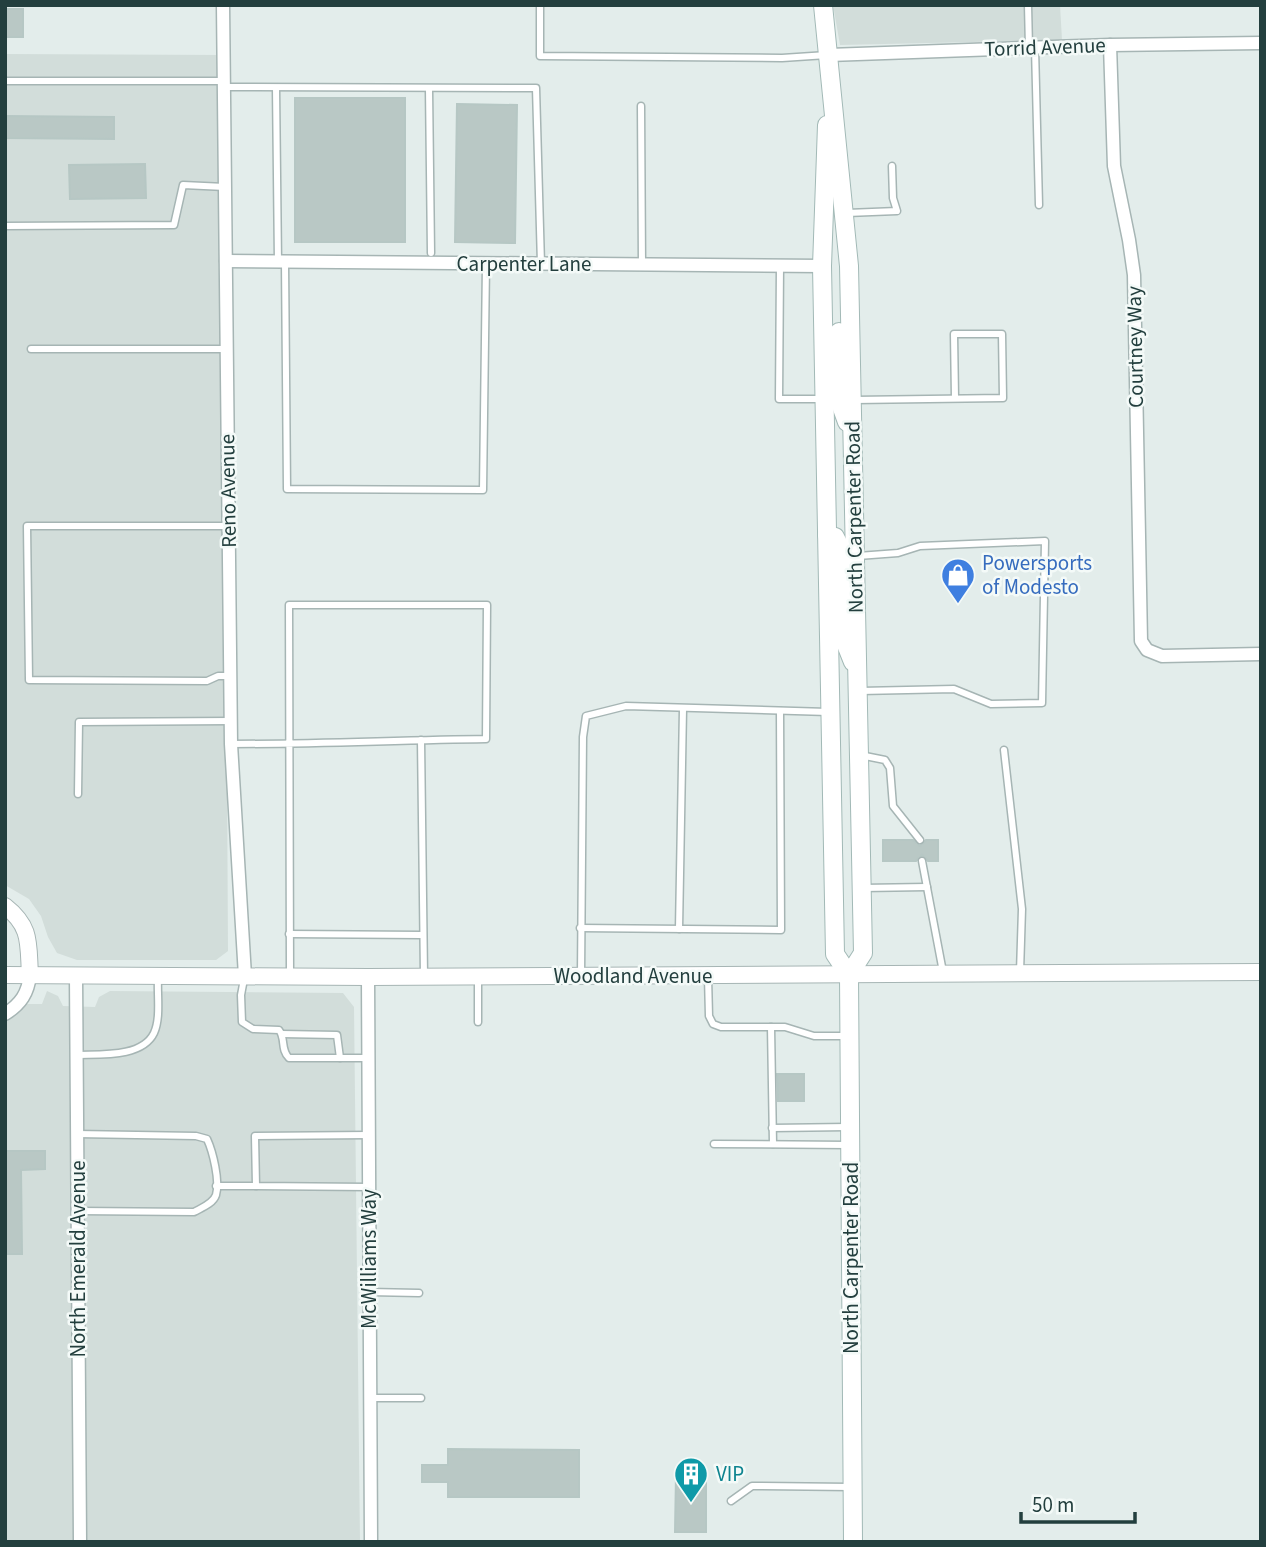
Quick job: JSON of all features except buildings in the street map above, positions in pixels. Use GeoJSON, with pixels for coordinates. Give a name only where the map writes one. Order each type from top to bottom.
{"type":"FeatureCollection","features":[{"type":"Feature","properties":{"kind":"main road","name":"North Carpenter Road"},"geometry":{"type":"LineString","coordinates":[[823,5],[849,266],[862,888],[863,953],[849,975],[853,1542]]}},
{"type":"Feature","properties":{"kind":"main road","name":"North Carpenter Road"},"geometry":{"type":"LineString","coordinates":[[829,55],[821,266],[835,954],[849,975]]}},
{"type":"Feature","properties":{"kind":"main road"},"geometry":{"type":"LineString","coordinates":[[821,266],[834,271],[838,281],[839,400],[853,439]]}},
{"type":"Feature","properties":{"kind":"main road"},"geometry":{"type":"LineString","coordinates":[[827,535],[835,537],[840,547],[841,632],[857,672]]}},
{"type":"Feature","properties":{"kind":"street","name":"Reno Avenue"},"geometry":{"type":"LineString","coordinates":[[223,5],[231,744],[244,976]]}},
{"type":"Feature","properties":{"kind":"street","name":"Torrid Avenue"},"geometry":{"type":"LineString","coordinates":[[829,55],[1110,45],[1261,43]]}},
{"type":"Feature","properties":{"kind":"street","name":"Courtney Way"},"geometry":{"type":"LineString","coordinates":[[1110,45],[1114,166],[1134,275],[1140,635],[1147,650],[1162,656],[1261,654]]}},
{"type":"Feature","properties":{"kind":"street","name":"Carpenter Lane"},"geometry":{"type":"LineString","coordinates":[[226,261],[821,266]]}},
{"type":"Feature","properties":{"kind":"street"},"geometry":{"type":"LineString","coordinates":[[5,906],[23,923],[28,936],[30,975],[24,997],[15,1008],[5,1014]]}},
{"type":"Feature","properties":{"kind":"street","name":"Woodland Avenue"},"geometry":{"type":"LineString","coordinates":[[5,975],[368,977],[1261,972]]}},
{"type":"Feature","properties":{"kind":"street","name":"North Emerald Avenue"},"geometry":{"type":"LineString","coordinates":[[76,976],[80,1542]]}},
{"type":"Feature","properties":{"kind":"street","name":"McWilliams Way"},"geometry":{"type":"LineString","coordinates":[[368,977],[371,1542]]}},
{"type":"Feature","properties":{"kind":"lane"},"geometry":{"type":"LineString","coordinates":[[540,5],[540,56],[782,58],[829,55]]}},
{"type":"Feature","properties":{"kind":"lane"},"geometry":{"type":"LineString","coordinates":[[1028,5],[1040,205]]}},
{"type":"Feature","properties":{"kind":"lane"},"geometry":{"type":"LineString","coordinates":[[5,81],[224,84],[276,88],[536,88],[541,264]]}},
{"type":"Feature","properties":{"kind":"lane"},"geometry":{"type":"LineString","coordinates":[[276,88],[287,489],[483,490],[486,263]]}},
{"type":"Feature","properties":{"kind":"lane"},"geometry":{"type":"LineString","coordinates":[[429,89],[431,253]]}},
{"type":"Feature","properties":{"kind":"lane"},"geometry":{"type":"LineString","coordinates":[[641,106],[642,265]]}},
{"type":"Feature","properties":{"kind":"lane"},"geometry":{"type":"LineString","coordinates":[[844,213],[897,211],[893,198],[892,166]]}},
{"type":"Feature","properties":{"kind":"lane"},"geometry":{"type":"LineString","coordinates":[[5,226],[174,225],[183,185],[225,187]]}},
{"type":"Feature","properties":{"kind":"lane"},"geometry":{"type":"LineString","coordinates":[[780,266],[779,399],[824,399]]}},
{"type":"Feature","properties":{"kind":"lane"},"geometry":{"type":"LineString","coordinates":[[852,400],[1003,398],[1002,334],[954,334],[955,398]]}},
{"type":"Feature","properties":{"kind":"lane"},"geometry":{"type":"LineString","coordinates":[[31,349],[227,349]]}},
{"type":"Feature","properties":{"kind":"lane"},"geometry":{"type":"LineString","coordinates":[[229,526],[27,526],[29,680],[207,681],[218,676],[230,676]]}},
{"type":"Feature","properties":{"kind":"lane"},"geometry":{"type":"LineString","coordinates":[[855,557],[898,554],[920,546],[1045,541],[1042,703],[991,704],[954,689],[858,692]]}},
{"type":"Feature","properties":{"kind":"lane"},"geometry":{"type":"LineString","coordinates":[[231,744],[290,743],[421,740],[486,739],[487,605],[289,605],[290,743],[289,934],[290,976]]}},
{"type":"Feature","properties":{"kind":"lane"},"geometry":{"type":"LineString","coordinates":[[581,976],[583,737],[586,716],[626,706],[830,712]]}},
{"type":"Feature","properties":{"kind":"lane"},"geometry":{"type":"LineString","coordinates":[[679,929],[683,709]]}},
{"type":"Feature","properties":{"kind":"lane"},"geometry":{"type":"LineString","coordinates":[[580,928],[781,930],[780,711]]}},
{"type":"Feature","properties":{"kind":"lane"},"geometry":{"type":"LineString","coordinates":[[78,794],[79,722],[231,720]]}},
{"type":"Feature","properties":{"kind":"lane"},"geometry":{"type":"LineString","coordinates":[[421,740],[424,976]]}},
{"type":"Feature","properties":{"kind":"lane"},"geometry":{"type":"LineString","coordinates":[[1004,750],[1023,909],[1020,974]]}},
{"type":"Feature","properties":{"kind":"lane"},"geometry":{"type":"LineString","coordinates":[[859,755],[886,760],[890,768],[893,806],[920,840]]}},
{"type":"Feature","properties":{"kind":"lane"},"geometry":{"type":"LineString","coordinates":[[922,861],[943,974]]}},
{"type":"Feature","properties":{"kind":"lane"},"geometry":{"type":"LineString","coordinates":[[862,888],[926,887]]}},
{"type":"Feature","properties":{"kind":"lane"},"geometry":{"type":"LineString","coordinates":[[289,934],[422,935]]}},
{"type":"Feature","properties":{"kind":"lane"},"geometry":{"type":"LineString","coordinates":[[76,1055],[119,1052],[144,1044],[153,1035],[156,1025],[158,976]]}},
{"type":"Feature","properties":{"kind":"lane"},"geometry":{"type":"LineString","coordinates":[[244,976],[241,995],[242,1022],[253,1030],[275,1029],[282,1034],[337,1034],[340,1058]]}},
{"type":"Feature","properties":{"kind":"lane"},"geometry":{"type":"LineString","coordinates":[[478,976],[478,1022]]}},
{"type":"Feature","properties":{"kind":"lane"},"geometry":{"type":"LineString","coordinates":[[708,976],[709,1016],[713,1024],[721,1027],[771,1027],[795,1029],[803,1034],[849,1036]]}},
{"type":"Feature","properties":{"kind":"lane"},"geometry":{"type":"LineString","coordinates":[[771,1027],[773,1144]]}},
{"type":"Feature","properties":{"kind":"lane"},"geometry":{"type":"LineString","coordinates":[[282,1034],[284,1053],[289,1058],[369,1058]]}},
{"type":"Feature","properties":{"kind":"lane"},"geometry":{"type":"LineString","coordinates":[[772,1128],[850,1136]]}},
{"type":"Feature","properties":{"kind":"lane"},"geometry":{"type":"LineString","coordinates":[[77,1134],[196,1136],[207,1139],[212,1151],[216,1186],[216,1195],[211,1203],[194,1212],[78,1211]]}},
{"type":"Feature","properties":{"kind":"lane"},"geometry":{"type":"LineString","coordinates":[[256,1186],[255,1136],[369,1135]]}},
{"type":"Feature","properties":{"kind":"lane"},"geometry":{"type":"LineString","coordinates":[[714,1144],[773,1144],[850,1136]]}},
{"type":"Feature","properties":{"kind":"lane"},"geometry":{"type":"LineString","coordinates":[[216,1186],[369,1187]]}},
{"type":"Feature","properties":{"kind":"lane"},"geometry":{"type":"LineString","coordinates":[[369,1292],[419,1293]]}},
{"type":"Feature","properties":{"kind":"lane"},"geometry":{"type":"LineString","coordinates":[[369,1398],[421,1398]]}},
{"type":"Feature","properties":{"kind":"lane"},"geometry":{"type":"LineString","coordinates":[[731,1501],[752,1486],[853,1487]]}},
{"type":"Feature","properties":{"kind":"shaded area"},"geometry":{"type":"Polygon","coordinates":[[[833,5],[1060,5],[1062,40],[840,45],[833,5]]]}},
{"type":"Feature","properties":{"kind":"shaded area"},"geometry":{"type":"Polygon","coordinates":[[[5,54],[223,55],[228,951],[216,960],[77,960],[57,953],[41,916],[29,899],[5,885],[5,54]]]}},
{"type":"Feature","properties":{"kind":"shaded area"},"geometry":{"type":"Polygon","coordinates":[[[47,991],[58,996],[63,1006],[95,1007],[99,997],[110,991],[343,993],[354,1007],[360,1542],[5,1542],[5,1004],[42,1004],[47,991]]]}},
{"type":"Feature","properties":{"kind":"place","name":"Powersports of Modesto"},"geometry":{"type":"Point","coordinates":[958,605]}},
{"type":"Feature","properties":{"kind":"place","name":"VIP"},"geometry":{"type":"Point","coordinates":[691,1504]}}]}
